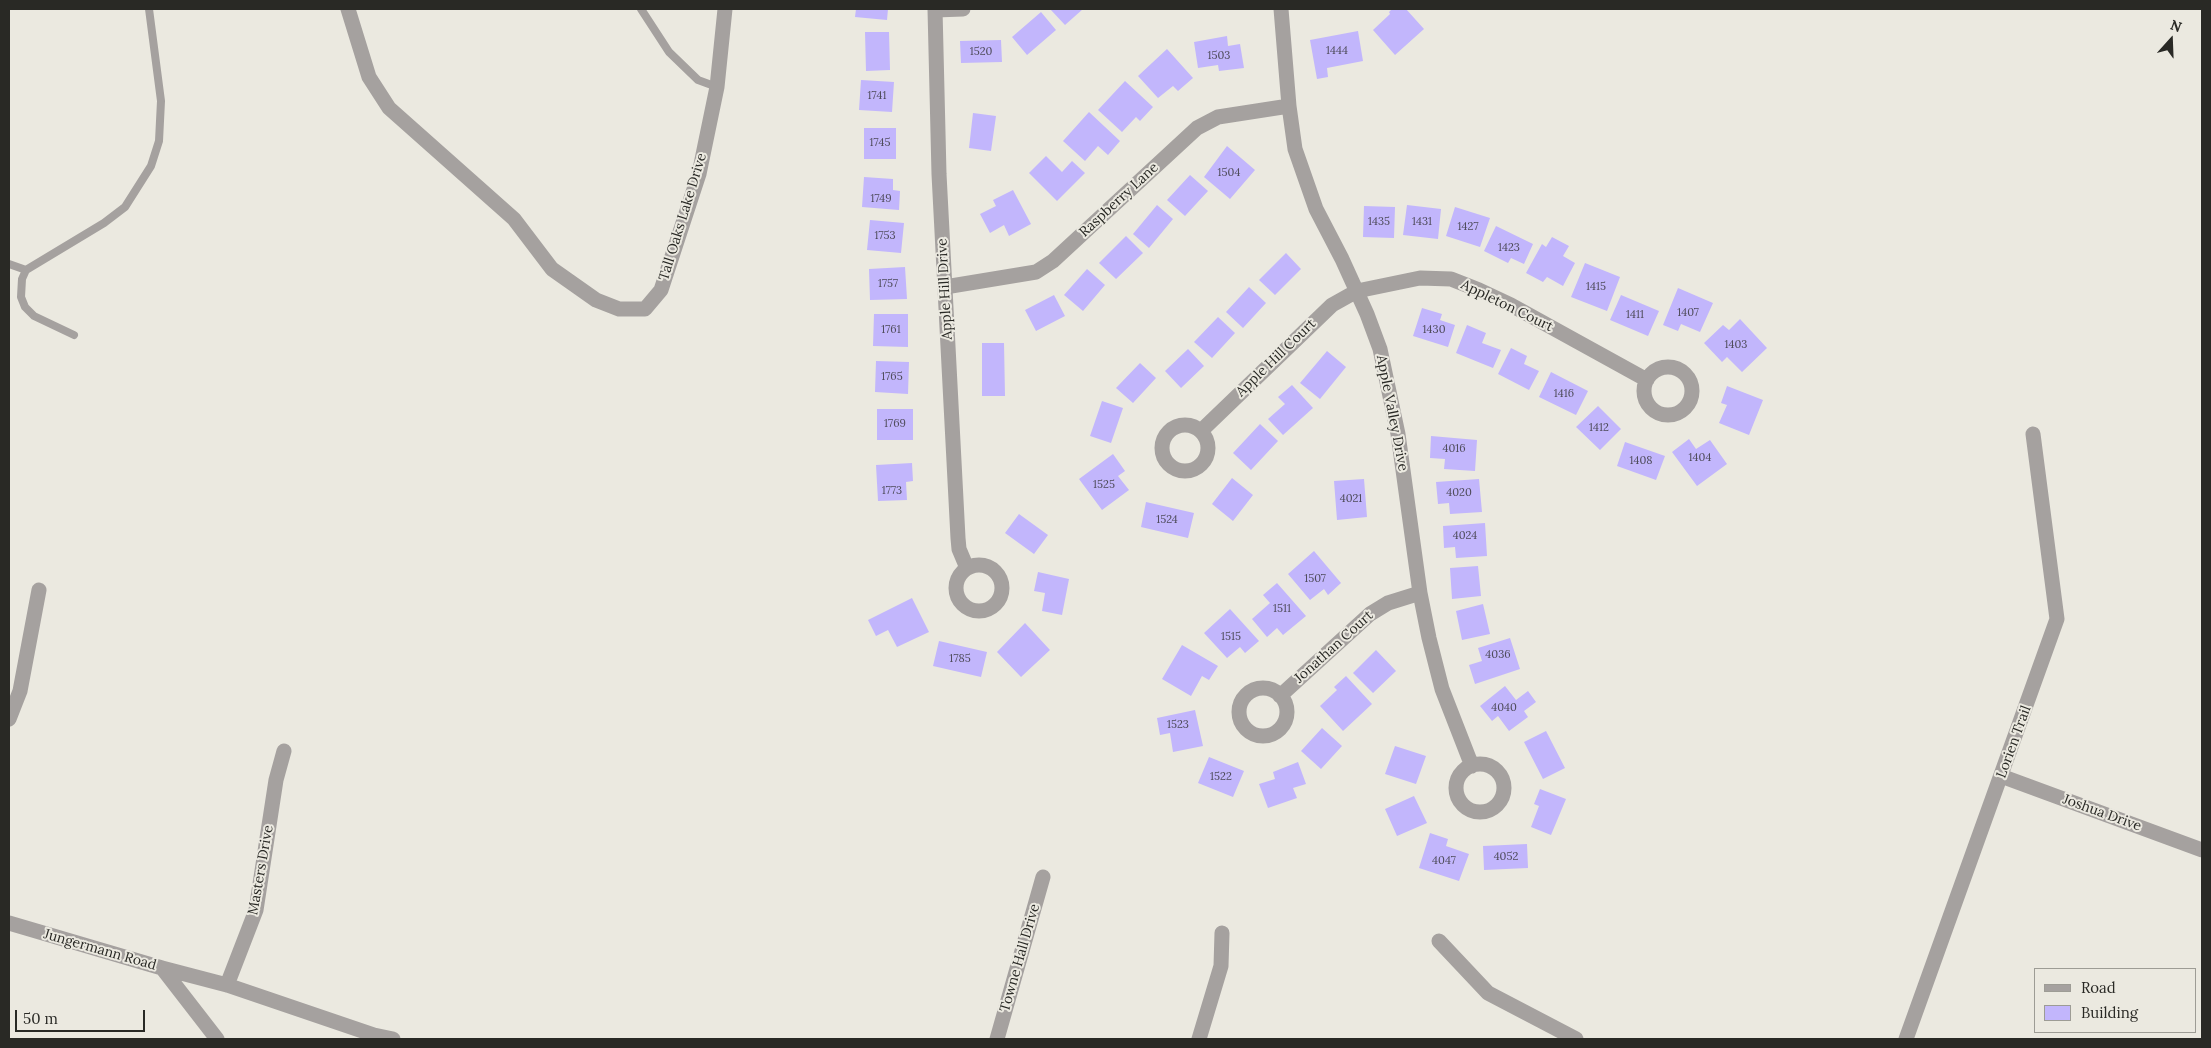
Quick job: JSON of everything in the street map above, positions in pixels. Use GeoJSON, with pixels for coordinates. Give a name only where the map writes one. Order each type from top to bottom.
{"type":"FeatureCollection","features":[{"type":"Feature","properties":{"kind":"street","name":"Tall Oaks Lake Drive"},"geometry":{"type":"LineString","coordinates":[[348,9],[369,77],[389,108],[514,219],[552,270],[596,300],[619,309],[645,309],[661,290],[699,174],[717,87],[725,9]]}},
{"type":"Feature","properties":{"kind":"street"},"geometry":{"type":"LineString","coordinates":[[935,9],[964,9]]}},
{"type":"Feature","properties":{"kind":"street","name":"Apple Hill Drive"},"geometry":{"type":"LineString","coordinates":[[935,9],[939,174],[958,538],[959,549],[967,568]]}},
{"type":"Feature","properties":{"kind":"street","name":"Apple Valley Drive"},"geometry":{"type":"LineString","coordinates":[[1281,9],[1292,138],[1306,184],[1318,214],[1342,259],[1376,337],[1392,399],[1420,593],[1433,655],[1442,689],[1472,766]]}},
{"type":"Feature","properties":{"kind":"street","name":"Raspberry Lane"},"geometry":{"type":"LineString","coordinates":[[946,287],[1036,272],[1053,262],[1196,128],[1218,117],[1289,106]]}},
{"type":"Feature","properties":{"kind":"street","name":"Appleton Court"},"geometry":{"type":"LineString","coordinates":[[1357,292],[1420,278],[1450,279],[1511,305],[1647,380]]}},
{"type":"Feature","properties":{"kind":"street","name":"Apple Hill Court"},"geometry":{"type":"LineString","coordinates":[[1201,431],[1332,304],[1357,292]]}},
{"type":"Feature","properties":{"kind":"street","name":"Lorien Trail"},"geometry":{"type":"LineString","coordinates":[[1906,1039],[2057,619],[2033,434]]}},
{"type":"Feature","properties":{"kind":"street"},"geometry":{"type":"LineString","coordinates":[[9,719],[20,691],[39,590]]}},
{"type":"Feature","properties":{"kind":"street","name":"Jonathan Court"},"geometry":{"type":"LineString","coordinates":[[1280,696],[1370,614],[1388,603],[1420,593]]}},
{"type":"Feature","properties":{"kind":"street","name":"Masters Drive"},"geometry":{"type":"LineString","coordinates":[[226,985],[256,910],[276,780],[284,751]]}},
{"type":"Feature","properties":{"kind":"street","name":"Joshua Drive"},"geometry":{"type":"LineString","coordinates":[[2001,776],[2202,850]]}},
{"type":"Feature","properties":{"kind":"street","name":"Towne Hall Drive"},"geometry":{"type":"LineString","coordinates":[[997,1039],[1043,877]]}},
{"type":"Feature","properties":{"kind":"street","name":"Jungermann Road"},"geometry":{"type":"LineString","coordinates":[[9,923],[162,968],[217,1039]]}},
{"type":"Feature","properties":{"kind":"street"},"geometry":{"type":"LineString","coordinates":[[1198,1039],[1221,966],[1222,933]]}},
{"type":"Feature","properties":{"kind":"street"},"geometry":{"type":"LineString","coordinates":[[1439,941],[1488,992],[1576,1039]]}},
{"type":"Feature","properties":{"kind":"street"},"geometry":{"type":"LineString","coordinates":[[162,968],[226,985],[374,1035],[393,1039]]}},
{"type":"Feature","properties":{"kind":"lane"},"geometry":{"type":"LineString","coordinates":[[74,335],[34,316],[25,307],[21,297],[22,279],[26,270],[91,231],[125,206],[151,166],[159,142],[161,109],[149,9]]}},
{"type":"Feature","properties":{"kind":"lane"},"geometry":{"type":"LineString","coordinates":[[641,9],[669,52],[698,80],[717,87]]}},
{"type":"Feature","properties":{"kind":"lane"},"geometry":{"type":"LineString","coordinates":[[9,264],[26,270]]}},
{"type":"Feature","properties":{"kind":"building"},"geometry":{"type":"Polygon","coordinates":[[[856,9],[888,9],[887,20],[855,17],[856,9]]]}},
{"type":"Feature","properties":{"kind":"building"},"geometry":{"type":"Polygon","coordinates":[[[1050,9],[1083,9],[1065,25],[1050,9]]]}},
{"type":"Feature","properties":{"kind":"building"},"geometry":{"type":"Polygon","coordinates":[[[1392,9],[1406,9],[1424,29],[1395,55],[1373,30],[1390,14],[1389,12],[1392,9]]]}},
{"type":"Feature","properties":{"kind":"building"},"geometry":{"type":"Polygon","coordinates":[[[1041,12],[1056,30],[1027,55],[1012,37],[1041,12]]]}},
{"type":"Feature","properties":{"kind":"building"},"geometry":{"type":"Polygon","coordinates":[[[1358,31],[1363,61],[1327,68],[1328,77],[1317,79],[1310,40],[1358,31]]]}},
{"type":"Feature","properties":{"kind":"building"},"geometry":{"type":"Polygon","coordinates":[[[865,32],[889,32],[890,70],[866,71],[865,32]]]}},
{"type":"Feature","properties":{"kind":"building"},"geometry":{"type":"Polygon","coordinates":[[[1227,36],[1228,46],[1240,44],[1244,68],[1219,71],[1218,65],[1198,68],[1194,42],[1227,36]]]}},
{"type":"Feature","properties":{"kind":"building"},"geometry":{"type":"Polygon","coordinates":[[[1001,40],[1002,62],[961,63],[960,41],[1001,40]]]}},
{"type":"Feature","properties":{"kind":"building"},"geometry":{"type":"Polygon","coordinates":[[[1167,49],[1193,78],[1178,91],[1173,86],[1158,98],[1138,76],[1167,49]]]}},
{"type":"Feature","properties":{"kind":"building"},"geometry":{"type":"Polygon","coordinates":[[[861,80],[894,82],[892,112],[859,110],[861,80]]]}},
{"type":"Feature","properties":{"kind":"building"},"geometry":{"type":"Polygon","coordinates":[[[1125,81],[1153,107],[1140,121],[1136,117],[1122,132],[1098,110],[1125,81]]]}},
{"type":"Feature","properties":{"kind":"building"},"geometry":{"type":"Polygon","coordinates":[[[1089,112],[1120,141],[1108,155],[1098,146],[1085,161],[1063,141],[1089,112]]]}},
{"type":"Feature","properties":{"kind":"building"},"geometry":{"type":"Polygon","coordinates":[[[973,113],[996,116],[991,151],[969,148],[973,113]]]}},
{"type":"Feature","properties":{"kind":"building"},"geometry":{"type":"Polygon","coordinates":[[[864,128],[896,128],[896,159],[864,159],[864,128]]]}},
{"type":"Feature","properties":{"kind":"building"},"geometry":{"type":"Polygon","coordinates":[[[1227,146],[1255,170],[1230,199],[1204,177],[1227,146]]]}},
{"type":"Feature","properties":{"kind":"building"},"geometry":{"type":"Polygon","coordinates":[[[1046,156],[1062,172],[1072,161],[1085,173],[1057,201],[1029,173],[1046,156]]]}},
{"type":"Feature","properties":{"kind":"building"},"geometry":{"type":"Polygon","coordinates":[[[1190,175],[1208,191],[1185,216],[1167,200],[1190,175]]]}},
{"type":"Feature","properties":{"kind":"building"},"geometry":{"type":"Polygon","coordinates":[[[864,177],[893,179],[893,190],[900,191],[899,210],[862,207],[864,177]]]}},
{"type":"Feature","properties":{"kind":"building"},"geometry":{"type":"Polygon","coordinates":[[[1013,190],[1031,224],[1009,236],[1004,225],[990,233],[980,214],[996,206],[993,200],[1013,190]]]}},
{"type":"Feature","properties":{"kind":"building"},"geometry":{"type":"Polygon","coordinates":[[[1157,205],[1173,219],[1149,248],[1133,234],[1157,205]]]}},
{"type":"Feature","properties":{"kind":"building"},"geometry":{"type":"Polygon","coordinates":[[[1407,205],[1441,209],[1438,239],[1403,235],[1407,205]]]}},
{"type":"Feature","properties":{"kind":"building"},"geometry":{"type":"Polygon","coordinates":[[[1364,206],[1395,207],[1394,238],[1363,237],[1364,206]]]}},
{"type":"Feature","properties":{"kind":"building"},"geometry":{"type":"Polygon","coordinates":[[[1455,207],[1490,218],[1480,247],[1446,236],[1455,207]]]}},
{"type":"Feature","properties":{"kind":"building"},"geometry":{"type":"Polygon","coordinates":[[[870,220],[904,223],[901,253],[867,250],[870,220]]]}},
{"type":"Feature","properties":{"kind":"building"},"geometry":{"type":"Polygon","coordinates":[[[1496,226],[1533,244],[1524,264],[1511,258],[1508,263],[1484,251],[1496,226]]]}},
{"type":"Feature","properties":{"kind":"building"},"geometry":{"type":"Polygon","coordinates":[[[1126,236],[1143,253],[1116,279],[1099,263],[1126,236]]]}},
{"type":"Feature","properties":{"kind":"building"},"geometry":{"type":"Polygon","coordinates":[[[1552,237],[1569,246],[1563,256],[1575,263],[1563,286],[1547,277],[1543,282],[1526,273],[1542,244],[1546,247],[1552,237]]]}},
{"type":"Feature","properties":{"kind":"building"},"geometry":{"type":"Polygon","coordinates":[[[1286,253],[1301,269],[1275,295],[1259,280],[1286,253]]]}},
{"type":"Feature","properties":{"kind":"building"},"geometry":{"type":"Polygon","coordinates":[[[1585,263],[1620,277],[1607,311],[1571,297],[1585,263]]]}},
{"type":"Feature","properties":{"kind":"building"},"geometry":{"type":"Polygon","coordinates":[[[905,267],[907,299],[870,300],[869,269],[905,267]]]}},
{"type":"Feature","properties":{"kind":"building"},"geometry":{"type":"Polygon","coordinates":[[[1087,269],[1105,285],[1083,311],[1064,295],[1087,269]]]}},
{"type":"Feature","properties":{"kind":"building"},"geometry":{"type":"Polygon","coordinates":[[[1249,287],[1266,303],[1243,328],[1226,312],[1249,287]]]}},
{"type":"Feature","properties":{"kind":"building"},"geometry":{"type":"Polygon","coordinates":[[[1678,288],[1713,303],[1700,332],[1681,324],[1678,331],[1663,325],[1678,288]]]}},
{"type":"Feature","properties":{"kind":"building"},"geometry":{"type":"Polygon","coordinates":[[[1054,295],[1065,316],[1036,331],[1025,310],[1054,295]]]}},
{"type":"Feature","properties":{"kind":"building"},"geometry":{"type":"Polygon","coordinates":[[[1621,295],[1659,311],[1648,336],[1610,320],[1621,295]]]}},
{"type":"Feature","properties":{"kind":"building"},"geometry":{"type":"Polygon","coordinates":[[[1422,308],[1442,314],[1440,320],[1455,325],[1448,347],[1413,336],[1422,308]]]}},
{"type":"Feature","properties":{"kind":"building"},"geometry":{"type":"Polygon","coordinates":[[[874,314],[908,314],[908,347],[873,346],[874,314]]]}},
{"type":"Feature","properties":{"kind":"building"},"geometry":{"type":"Polygon","coordinates":[[[1218,317],[1235,333],[1212,358],[1194,342],[1218,317]]]}},
{"type":"Feature","properties":{"kind":"building"},"geometry":{"type":"Polygon","coordinates":[[[1740,319],[1767,348],[1742,372],[1727,357],[1722,362],[1704,343],[1723,325],[1729,330],[1740,319]]]}},
{"type":"Feature","properties":{"kind":"building"},"geometry":{"type":"Polygon","coordinates":[[[1467,325],[1486,333],[1482,343],[1501,350],[1493,368],[1456,353],[1467,325]]]}},
{"type":"Feature","properties":{"kind":"building"},"geometry":{"type":"Polygon","coordinates":[[[982,343],[1004,343],[1005,396],[982,396],[982,343]]]}},
{"type":"Feature","properties":{"kind":"building"},"geometry":{"type":"Polygon","coordinates":[[[1511,348],[1527,356],[1524,364],[1539,371],[1529,390],[1498,374],[1511,348]]]}},
{"type":"Feature","properties":{"kind":"building"},"geometry":{"type":"Polygon","coordinates":[[[1188,349],[1204,366],[1181,388],[1165,371],[1188,349]]]}},
{"type":"Feature","properties":{"kind":"building"},"geometry":{"type":"Polygon","coordinates":[[[1327,351],[1346,367],[1320,399],[1300,383],[1327,351]]]}},
{"type":"Feature","properties":{"kind":"building"},"geometry":{"type":"Polygon","coordinates":[[[876,361],[909,362],[908,394],[875,392],[876,361]]]}},
{"type":"Feature","properties":{"kind":"building"},"geometry":{"type":"Polygon","coordinates":[[[1140,363],[1156,378],[1133,403],[1116,388],[1140,363]]]}},
{"type":"Feature","properties":{"kind":"building"},"geometry":{"type":"Polygon","coordinates":[[[1551,372],[1588,391],[1576,415],[1539,397],[1551,372]]]}},
{"type":"Feature","properties":{"kind":"building"},"geometry":{"type":"Polygon","coordinates":[[[1292,385],[1313,408],[1283,435],[1268,419],[1285,404],[1278,397],[1292,385]]]}},
{"type":"Feature","properties":{"kind":"building"},"geometry":{"type":"Polygon","coordinates":[[[1727,386],[1763,400],[1749,435],[1719,423],[1727,405],[1721,403],[1727,386]]]}},
{"type":"Feature","properties":{"kind":"building"},"geometry":{"type":"Polygon","coordinates":[[[1102,401],[1123,408],[1111,443],[1090,436],[1102,401]]]}},
{"type":"Feature","properties":{"kind":"building"},"geometry":{"type":"Polygon","coordinates":[[[1598,406],[1621,429],[1600,450],[1576,427],[1598,406]]]}},
{"type":"Feature","properties":{"kind":"building"},"geometry":{"type":"Polygon","coordinates":[[[877,409],[913,409],[913,440],[877,440],[877,409]]]}},
{"type":"Feature","properties":{"kind":"building"},"geometry":{"type":"Polygon","coordinates":[[[1260,424],[1278,441],[1251,470],[1233,453],[1260,424]]]}},
{"type":"Feature","properties":{"kind":"building"},"geometry":{"type":"Polygon","coordinates":[[[1431,436],[1477,440],[1475,471],[1444,469],[1445,459],[1430,458],[1431,436]]]}},
{"type":"Feature","properties":{"kind":"building"},"geometry":{"type":"Polygon","coordinates":[[[1689,439],[1696,449],[1710,440],[1727,464],[1697,486],[1672,452],[1689,439]]]}},
{"type":"Feature","properties":{"kind":"building"},"geometry":{"type":"Polygon","coordinates":[[[1625,442],[1665,456],[1656,480],[1617,466],[1625,442]]]}},
{"type":"Feature","properties":{"kind":"building"},"geometry":{"type":"Polygon","coordinates":[[[1113,454],[1125,471],[1118,476],[1129,490],[1102,510],[1079,479],[1113,454]]]}},
{"type":"Feature","properties":{"kind":"building"},"geometry":{"type":"Polygon","coordinates":[[[912,463],[913,481],[906,482],[907,500],[878,501],[876,465],[912,463]]]}},
{"type":"Feature","properties":{"kind":"building"},"geometry":{"type":"Polygon","coordinates":[[[1232,478],[1253,495],[1233,521],[1212,504],[1232,478]]]}},
{"type":"Feature","properties":{"kind":"building"},"geometry":{"type":"Polygon","coordinates":[[[1364,479],[1367,517],[1337,520],[1334,481],[1364,479]]]}},
{"type":"Feature","properties":{"kind":"building"},"geometry":{"type":"Polygon","coordinates":[[[1479,479],[1482,512],[1450,514],[1449,503],[1438,504],[1436,482],[1479,479]]]}},
{"type":"Feature","properties":{"kind":"building"},"geometry":{"type":"Polygon","coordinates":[[[1146,502],[1194,513],[1188,538],[1141,527],[1146,502]]]}},
{"type":"Feature","properties":{"kind":"building"},"geometry":{"type":"Polygon","coordinates":[[[1019,514],[1048,535],[1034,554],[1005,533],[1019,514]]]}},
{"type":"Feature","properties":{"kind":"building"},"geometry":{"type":"Polygon","coordinates":[[[1485,523],[1487,556],[1456,558],[1455,547],[1444,548],[1443,526],[1485,523]]]}},
{"type":"Feature","properties":{"kind":"building"},"geometry":{"type":"Polygon","coordinates":[[[1314,551],[1341,583],[1328,595],[1324,589],[1310,600],[1288,574],[1314,551]]]}},
{"type":"Feature","properties":{"kind":"building"},"geometry":{"type":"Polygon","coordinates":[[[1478,566],[1481,596],[1452,599],[1450,568],[1478,566]]]}},
{"type":"Feature","properties":{"kind":"building"},"geometry":{"type":"Polygon","coordinates":[[[1038,572],[1069,579],[1062,615],[1042,611],[1045,593],[1034,591],[1038,572]]]}},
{"type":"Feature","properties":{"kind":"building"},"geometry":{"type":"Polygon","coordinates":[[[1277,583],[1306,616],[1283,635],[1277,628],[1267,637],[1252,619],[1270,603],[1263,595],[1277,583]]]}},
{"type":"Feature","properties":{"kind":"building"},"geometry":{"type":"Polygon","coordinates":[[[912,598],[929,632],[897,647],[888,630],[876,636],[868,620],[912,598]]]}},
{"type":"Feature","properties":{"kind":"building"},"geometry":{"type":"Polygon","coordinates":[[[1483,604],[1490,634],[1462,640],[1456,611],[1483,604]]]}},
{"type":"Feature","properties":{"kind":"building"},"geometry":{"type":"Polygon","coordinates":[[[1230,609],[1259,641],[1245,653],[1240,647],[1227,658],[1204,633],[1230,609]]]}},
{"type":"Feature","properties":{"kind":"building"},"geometry":{"type":"Polygon","coordinates":[[[1025,623],[1050,650],[1021,677],[997,652],[1025,623]]]}},
{"type":"Feature","properties":{"kind":"building"},"geometry":{"type":"Polygon","coordinates":[[[1510,638],[1520,669],[1475,684],[1469,665],[1482,661],[1478,648],[1510,638]]]}},
{"type":"Feature","properties":{"kind":"building"},"geometry":{"type":"Polygon","coordinates":[[[939,641],[987,652],[981,677],[933,666],[939,641]]]}},
{"type":"Feature","properties":{"kind":"building"},"geometry":{"type":"Polygon","coordinates":[[[1182,645],[1218,666],[1209,680],[1202,676],[1191,696],[1162,679],[1182,645]]]}},
{"type":"Feature","properties":{"kind":"building"},"geometry":{"type":"Polygon","coordinates":[[[1376,650],[1396,671],[1373,693],[1353,673],[1376,650]]]}},
{"type":"Feature","properties":{"kind":"building"},"geometry":{"type":"Polygon","coordinates":[[[1346,676],[1372,704],[1343,731],[1320,706],[1337,690],[1334,687],[1346,676]]]}},
{"type":"Feature","properties":{"kind":"building"},"geometry":{"type":"Polygon","coordinates":[[[1505,686],[1516,700],[1528,691],[1536,702],[1524,711],[1528,717],[1509,731],[1498,716],[1492,721],[1480,706],[1505,686]]]}},
{"type":"Feature","properties":{"kind":"building"},"geometry":{"type":"Polygon","coordinates":[[[1195,710],[1203,746],[1173,752],[1170,733],[1160,735],[1157,718],[1195,710]]]}},
{"type":"Feature","properties":{"kind":"building"},"geometry":{"type":"Polygon","coordinates":[[[1322,728],[1342,746],[1321,769],[1301,751],[1322,728]]]}},
{"type":"Feature","properties":{"kind":"building"},"geometry":{"type":"Polygon","coordinates":[[[1546,731],[1565,768],[1543,779],[1524,742],[1546,731]]]}},
{"type":"Feature","properties":{"kind":"building"},"geometry":{"type":"Polygon","coordinates":[[[1395,746],[1426,756],[1416,784],[1385,774],[1395,746]]]}},
{"type":"Feature","properties":{"kind":"building"},"geometry":{"type":"Polygon","coordinates":[[[1209,757],[1244,771],[1233,797],[1198,783],[1209,757]]]}},
{"type":"Feature","properties":{"kind":"building"},"geometry":{"type":"Polygon","coordinates":[[[1298,762],[1306,784],[1293,788],[1297,798],[1268,808],[1259,784],[1275,779],[1273,772],[1298,762]]]}},
{"type":"Feature","properties":{"kind":"building"},"geometry":{"type":"Polygon","coordinates":[[[1540,789],[1566,799],[1551,835],[1531,827],[1539,806],[1534,804],[1540,789]]]}},
{"type":"Feature","properties":{"kind":"building"},"geometry":{"type":"Polygon","coordinates":[[[1414,796],[1427,823],[1397,836],[1385,809],[1414,796]]]}},
{"type":"Feature","properties":{"kind":"building"},"geometry":{"type":"Polygon","coordinates":[[[1430,833],[1448,839],[1446,846],[1469,854],[1459,881],[1419,868],[1430,833]]]}},
{"type":"Feature","properties":{"kind":"building"},"geometry":{"type":"Polygon","coordinates":[[[1527,844],[1528,868],[1484,870],[1483,846],[1527,844]]]}}]}
